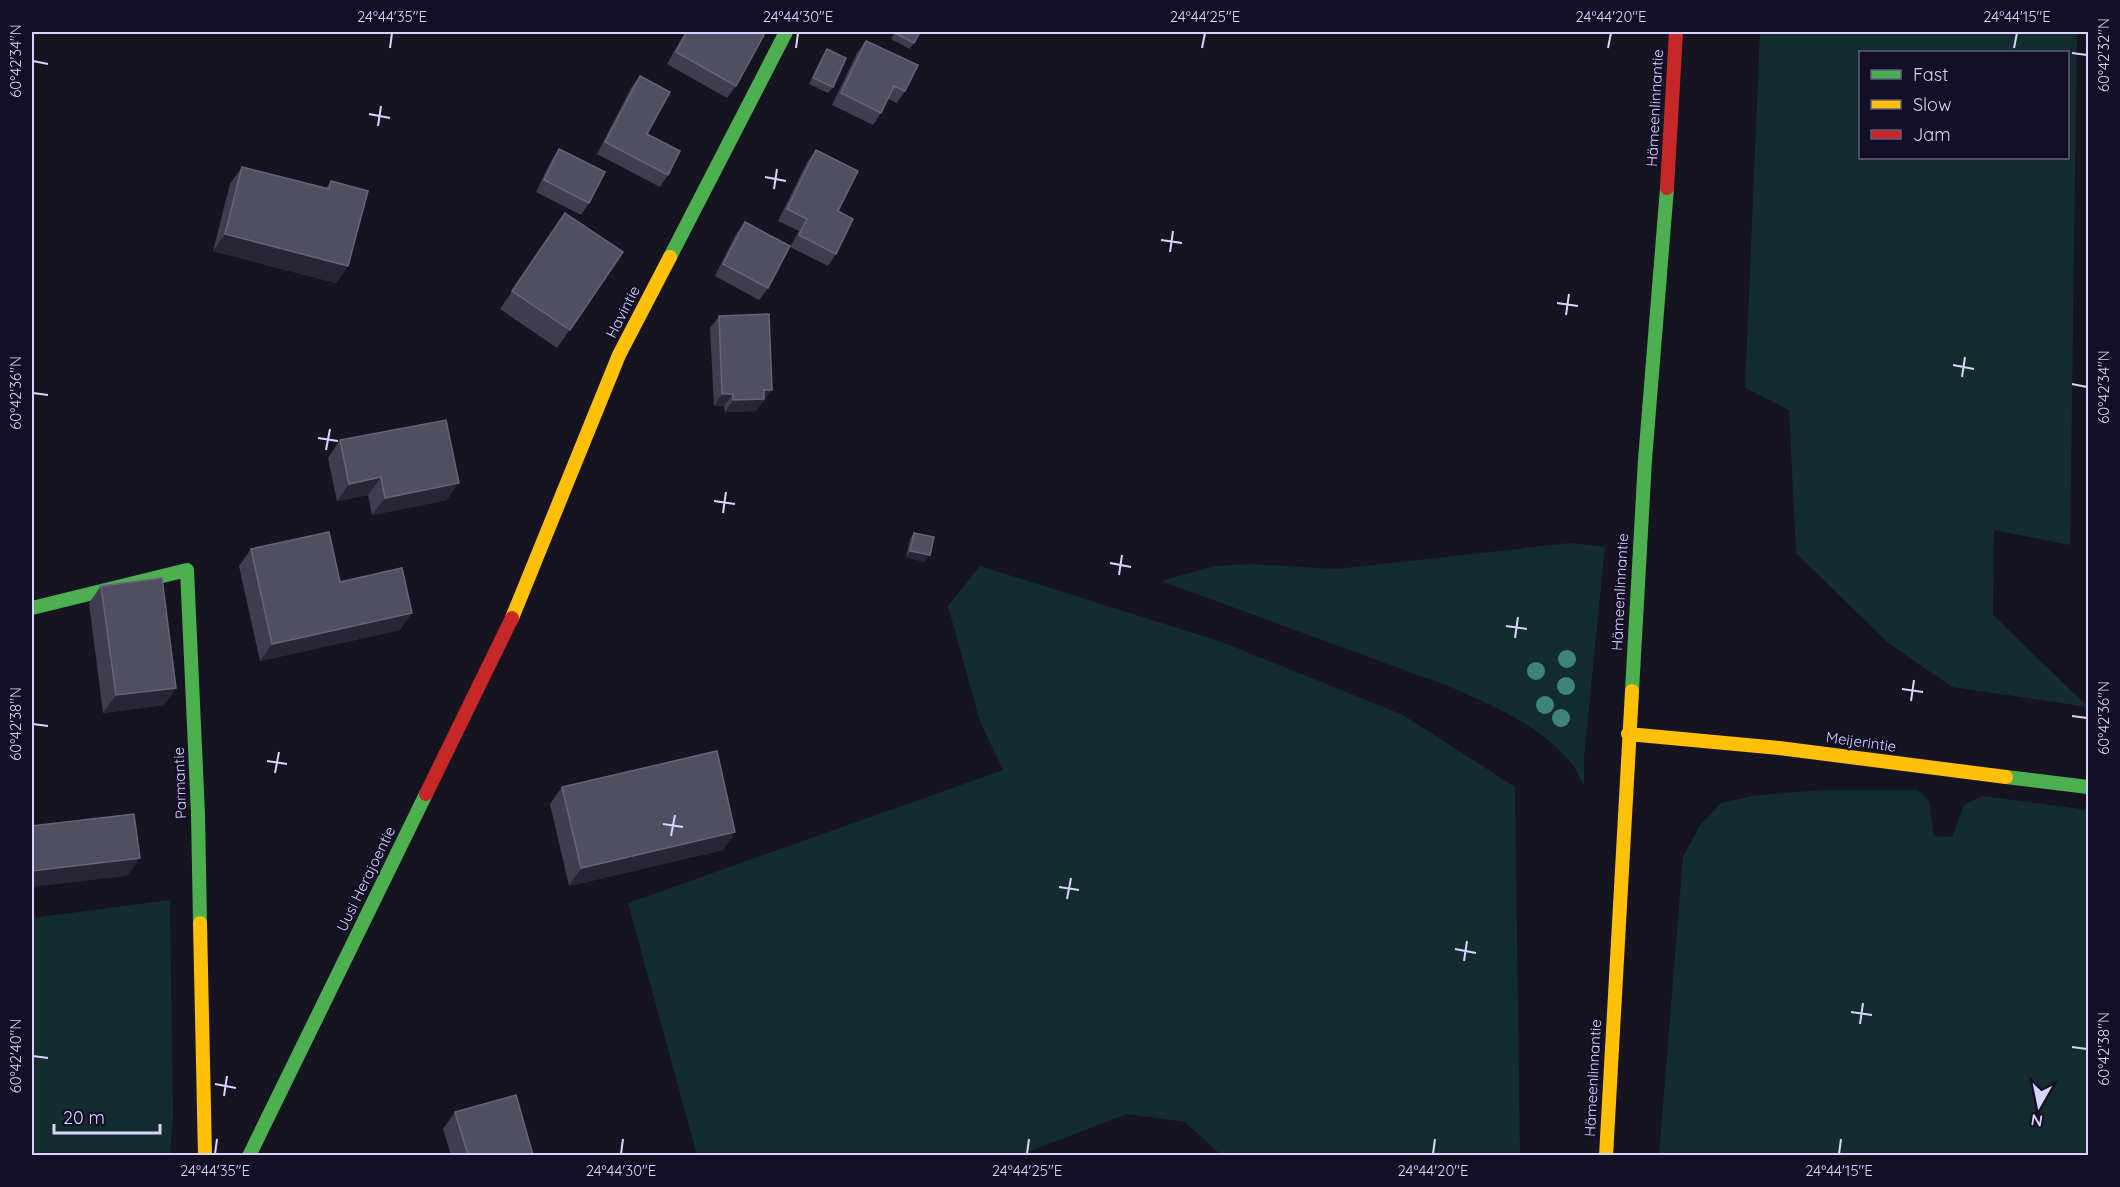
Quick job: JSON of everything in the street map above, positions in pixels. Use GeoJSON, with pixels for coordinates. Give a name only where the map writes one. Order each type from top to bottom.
{"type":"FeatureCollection","features":[{"type":"Feature","properties":{"kind":"street","name":"Havintie"},"geometry":{"type":"LineString","coordinates":[[512,618],[619,355],[786,32]]}},
{"type":"Feature","properties":{"kind":"street","name":"Hämeenlinnantie"},"geometry":{"type":"LineString","coordinates":[[1606,1155],[1645,460],[1670,152],[1676,32]]}},
{"type":"Feature","properties":{"kind":"street","name":"Parmantie"},"geometry":{"type":"LineString","coordinates":[[32,608],[188,570],[198,814],[205,1155]]}},
{"type":"Feature","properties":{"kind":"street","name":"Uusi Herajoentie"},"geometry":{"type":"LineString","coordinates":[[249,1155],[512,618]]}},
{"type":"Feature","properties":{"kind":"street","name":"Meijerintie"},"geometry":{"type":"LineString","coordinates":[[1628,734],[1779,748],[2088,787]]}},
{"type":"Feature","properties":{"kind":"green space"},"geometry":{"type":"Polygon","coordinates":[[[1760,32],[2077,32],[2070,545],[1994,530],[1993,615],[2088,707],[1952,687],[1887,642],[1796,553],[1789,410],[1745,388],[1760,32]]]}},
{"type":"Feature","properties":{"kind":"green space"},"geometry":{"type":"Polygon","coordinates":[[[1570,543],[1605,547],[1584,758],[1584,786],[1572,764],[1544,737],[1498,708],[1448,686],[1161,581],[1214,566],[1251,564],[1336,569],[1570,543]]]}},
{"type":"Feature","properties":{"kind":"green space"},"geometry":{"type":"Polygon","coordinates":[[[980,566],[1222,642],[1403,715],[1515,787],[1520,1155],[1221,1155],[1185,1122],[1127,1114],[1020,1155],[697,1155],[628,903],[1003,770],[980,722],[948,606],[980,566]]]}},
{"type":"Feature","properties":{"kind":"green space"},"geometry":{"type":"Polygon","coordinates":[[[1820,790],[1918,790],[1929,801],[1934,836],[1952,837],[1964,805],[1982,796],[2088,810],[2088,1155],[1659,1155],[1683,857],[1700,825],[1721,803],[1752,796],[1820,790]]]}},
{"type":"Feature","properties":{"kind":"green space"},"geometry":{"type":"Polygon","coordinates":[[[170,900],[173,1116],[170,1155],[32,1155],[32,918],[170,900]]]}},
{"type":"Feature","properties":{"kind":"building"},"geometry":{"type":"Polygon","coordinates":[[[687,32],[759,32],[764,35],[736,86],[676,52],[687,32]]]}},
{"type":"Feature","properties":{"kind":"building"},"geometry":{"type":"Polygon","coordinates":[[[896,32],[920,32],[914,43],[896,32]]]}},
{"type":"Feature","properties":{"kind":"building"},"geometry":{"type":"Polygon","coordinates":[[[866,41],[918,65],[905,91],[894,86],[881,113],[841,93],[866,41]]]}},
{"type":"Feature","properties":{"kind":"building"},"geometry":{"type":"Polygon","coordinates":[[[827,49],[846,58],[833,87],[813,78],[827,49]]]}},
{"type":"Feature","properties":{"kind":"building"},"geometry":{"type":"Polygon","coordinates":[[[640,76],[670,92],[647,134],[680,151],[668,175],[605,142],[640,76]]]}},
{"type":"Feature","properties":{"kind":"building"},"geometry":{"type":"Polygon","coordinates":[[[559,149],[605,172],[589,203],[544,180],[559,149]]]}},
{"type":"Feature","properties":{"kind":"building"},"geometry":{"type":"Polygon","coordinates":[[[816,150],[858,171],[838,211],[853,219],[836,254],[799,235],[807,219],[787,209],[816,150]]]}},
{"type":"Feature","properties":{"kind":"building"},"geometry":{"type":"Polygon","coordinates":[[[242,167],[329,189],[331,181],[368,191],[348,266],[225,234],[242,167]]]}},
{"type":"Feature","properties":{"kind":"building"},"geometry":{"type":"Polygon","coordinates":[[[565,213],[623,252],[570,330],[512,291],[565,213]]]}},
{"type":"Feature","properties":{"kind":"building"},"geometry":{"type":"Polygon","coordinates":[[[745,222],[790,246],[768,288],[723,264],[745,222]]]}},
{"type":"Feature","properties":{"kind":"building"},"geometry":{"type":"Polygon","coordinates":[[[769,314],[772,390],[764,390],[764,399],[733,400],[733,394],[722,394],[719,316],[769,314]]]}},
{"type":"Feature","properties":{"kind":"building"},"geometry":{"type":"Polygon","coordinates":[[[446,420],[459,483],[385,498],[381,477],[349,484],[340,440],[446,420]]]}},
{"type":"Feature","properties":{"kind":"building"},"geometry":{"type":"Polygon","coordinates":[[[329,532],[340,582],[402,568],[412,613],[272,644],[251,549],[329,532]]]}},
{"type":"Feature","properties":{"kind":"building"},"geometry":{"type":"Polygon","coordinates":[[[914,533],[934,537],[930,555],[910,551],[914,533]]]}},
{"type":"Feature","properties":{"kind":"building"},"geometry":{"type":"Polygon","coordinates":[[[162,578],[176,688],[116,695],[101,586],[162,578]]]}},
{"type":"Feature","properties":{"kind":"building"},"geometry":{"type":"Polygon","coordinates":[[[717,751],[735,832],[581,868],[562,787],[717,751]]]}},
{"type":"Feature","properties":{"kind":"building"},"geometry":{"type":"Polygon","coordinates":[[[134,814],[140,858],[32,871],[32,826],[134,814]]]}},
{"type":"Feature","properties":{"kind":"building"},"geometry":{"type":"Polygon","coordinates":[[[516,1095],[533,1155],[468,1155],[455,1112],[516,1095]]]}},
{"type":"Feature","properties":{"kind":"traffic: fast"},"geometry":{"type":"LineString","coordinates":[[670,257],[786,32]]}},
{"type":"Feature","properties":{"kind":"traffic: fast"},"geometry":{"type":"LineString","coordinates":[[1632,691],[1645,460],[1667,188]]}},
{"type":"Feature","properties":{"kind":"traffic: fast"},"geometry":{"type":"LineString","coordinates":[[32,608],[187,570],[198,814],[200,923]]}},
{"type":"Feature","properties":{"kind":"traffic: fast"},"geometry":{"type":"LineString","coordinates":[[2006,777],[2088,787]]}},
{"type":"Feature","properties":{"kind":"traffic: fast"},"geometry":{"type":"LineString","coordinates":[[249,1156],[426,794]]}},
{"type":"Feature","properties":{"kind":"traffic: slow"},"geometry":{"type":"LineString","coordinates":[[512,618],[619,355],[670,257]]}},
{"type":"Feature","properties":{"kind":"traffic: slow"},"geometry":{"type":"LineString","coordinates":[[1606,1156],[1632,691]]}},
{"type":"Feature","properties":{"kind":"traffic: slow"},"geometry":{"type":"LineString","coordinates":[[1628,734],[1779,748],[2006,777]]}},
{"type":"Feature","properties":{"kind":"traffic: slow"},"geometry":{"type":"LineString","coordinates":[[200,923],[205,1156]]}},
{"type":"Feature","properties":{"kind":"traffic: jam"},"geometry":{"type":"LineString","coordinates":[[1667,188],[1676,32]]}},
{"type":"Feature","properties":{"kind":"traffic: jam"},"geometry":{"type":"LineString","coordinates":[[426,794],[512,618]]}}]}
